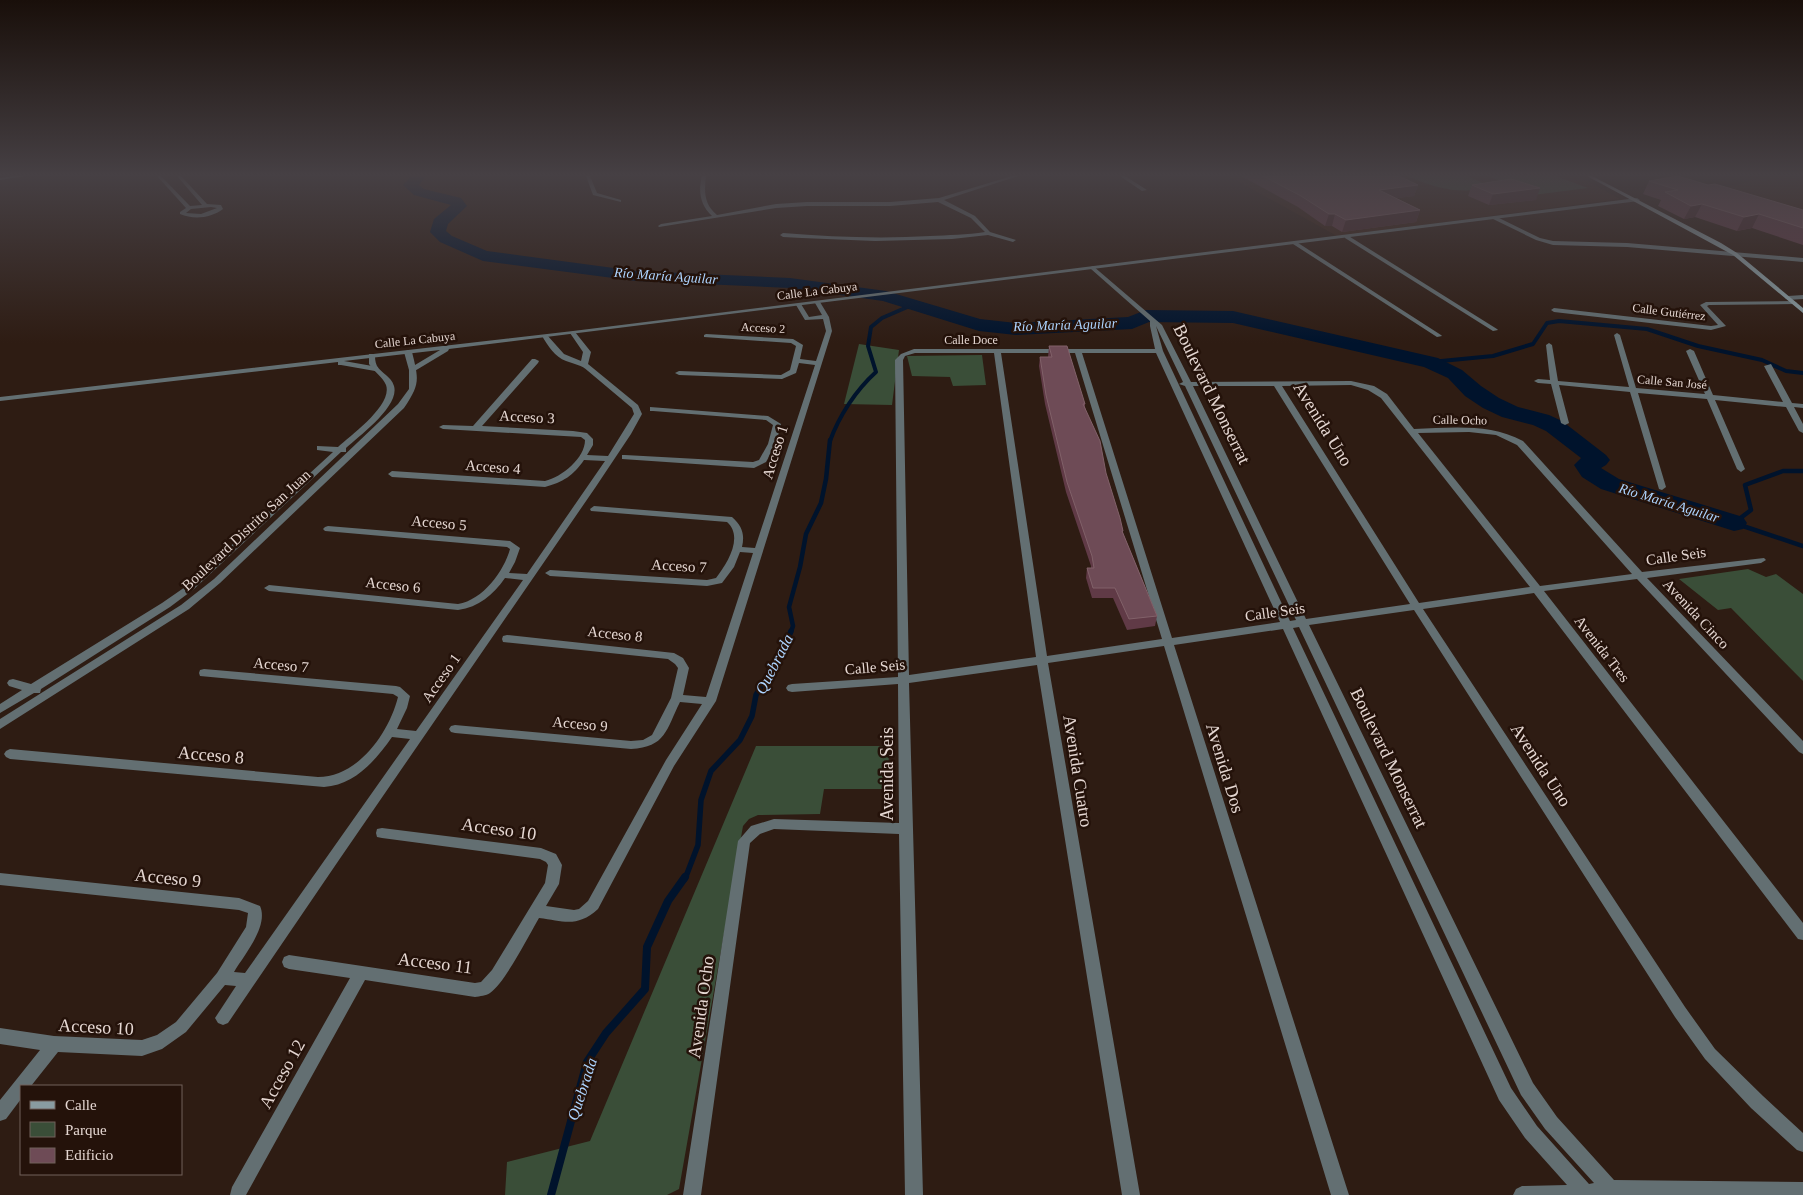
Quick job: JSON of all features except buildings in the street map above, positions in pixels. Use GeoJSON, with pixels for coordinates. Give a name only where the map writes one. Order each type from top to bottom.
{"type":"FeatureCollection","features":[{"type":"Feature","properties":{"kind":"main road"},"geometry":{"type":"LineString","coordinates":[[1694,232],[1735,254],[1803,311]]}},
{"type":"Feature","properties":{"kind":"street","name":"Calle La Cabuya"},"geometry":{"type":"LineString","coordinates":[[0,399],[573,333],[1388,232]]}},
{"type":"Feature","properties":{"kind":"street"},"geometry":{"type":"LineString","coordinates":[[1523,232],[1538,239],[1553,243],[1627,244],[1803,260]]}},
{"type":"Feature","properties":{"kind":"street"},"geometry":{"type":"LineString","coordinates":[[783,235],[835,240],[976,236],[988,233],[1013,240]]}},
{"type":"Feature","properties":{"kind":"street"},"geometry":{"type":"LineString","coordinates":[[1347,237],[1495,330]]}},
{"type":"Feature","properties":{"kind":"street"},"geometry":{"type":"LineString","coordinates":[[1295,243],[1439,336]]}},
{"type":"Feature","properties":{"kind":"street","name":"Boulevard Monserrat"},"geometry":{"type":"LineString","coordinates":[[1093,268],[1153,322],[1160,326],[1528,1088],[1551,1123],[1613,1192]]}},
{"type":"Feature","properties":{"kind":"street"},"geometry":{"type":"LineString","coordinates":[[1788,298],[1803,297]]}},
{"type":"Feature","properties":{"kind":"street","name":"Acceso 1"},"geometry":{"type":"LineString","coordinates":[[536,911],[574,916],[583,914],[593,905],[670,763],[710,701],[829,331],[826,317],[818,302]]}},
{"type":"Feature","properties":{"kind":"street","name":"Calle Gutiérrez"},"geometry":{"type":"LineString","coordinates":[[1554,310],[1711,328],[1723,326],[1703,305],[1708,303],[1794,303]]}},
{"type":"Feature","properties":{"kind":"street"},"geometry":{"type":"LineString","coordinates":[[799,305],[807,319],[826,317]]}},
{"type":"Feature","properties":{"kind":"street","name":"Boulevard Monserrat"},"geometry":{"type":"LineString","coordinates":[[1153,322],[1159,351],[1505,1094],[1531,1132],[1586,1194]]}},
{"type":"Feature","properties":{"kind":"street"},"geometry":{"type":"LineString","coordinates":[[573,333],[586,352],[584,364]]}},
{"type":"Feature","properties":{"kind":"street"},"geometry":{"type":"LineString","coordinates":[[1617,335],[1662,487]]}},
{"type":"Feature","properties":{"kind":"street","name":"Acceso 1"},"geometry":{"type":"LineString","coordinates":[[223,1018],[336,853],[420,736],[610,459],[638,414],[635,407],[584,364],[565,358],[553,348],[545,336]]}},
{"type":"Feature","properties":{"kind":"street","name":"Acceso 2"},"geometry":{"type":"LineString","coordinates":[[706,336],[793,340],[800,345],[796,361]]}},
{"type":"Feature","properties":{"kind":"street"},"geometry":{"type":"LineString","coordinates":[[1549,345],[1554,382],[1565,422]]}},
{"type":"Feature","properties":{"kind":"street"},"geometry":{"type":"LineString","coordinates":[[413,370],[438,354],[457,346]]}},
{"type":"Feature","properties":{"kind":"street","name":"Calle Doce"},"geometry":{"type":"LineString","coordinates":[[903,355],[914,351],[1159,351]]}},
{"type":"Feature","properties":{"kind":"street","name":"Avenida Cuatro"},"geometry":{"type":"LineString","coordinates":[[997,351],[1042,661],[1130,1195]]}},
{"type":"Feature","properties":{"kind":"street"},"geometry":{"type":"LineString","coordinates":[[1690,351],[1742,469]]}},
{"type":"Feature","properties":{"kind":"street","name":"Boulevard Distrito San Juan"},"geometry":{"type":"LineString","coordinates":[[0,724],[185,607],[217,581],[401,406],[413,389],[413,370],[408,352]]}},
{"type":"Feature","properties":{"kind":"street","name":"Avenida Dos"},"geometry":{"type":"LineString","coordinates":[[1078,352],[1340,1195]]}},
{"type":"Feature","properties":{"kind":"street","name":"Avenida Seis"},"geometry":{"type":"LineString","coordinates":[[903,355],[899,360],[905,829],[914,1195]]}},
{"type":"Feature","properties":{"kind":"street"},"geometry":{"type":"LineString","coordinates":[[372,356],[371,363],[374,369]]}},
{"type":"Feature","properties":{"kind":"street"},"geometry":{"type":"LineString","coordinates":[[475,429],[535,361]]}},
{"type":"Feature","properties":{"kind":"street"},"geometry":{"type":"LineString","coordinates":[[679,373],[782,377],[793,371],[796,361],[820,363]]}},
{"type":"Feature","properties":{"kind":"street"},"geometry":{"type":"LineString","coordinates":[[323,362],[374,369]]}},
{"type":"Feature","properties":{"kind":"street"},"geometry":{"type":"LineString","coordinates":[[1768,366],[1803,431]]}},
{"type":"Feature","properties":{"kind":"street","name":"Boulevard Distrito San Juan"},"geometry":{"type":"LineString","coordinates":[[0,709],[166,605],[191,587],[383,409],[389,400],[391,389],[389,381],[374,369]]}},
{"type":"Feature","properties":{"kind":"street","name":"Calle San José"},"geometry":{"type":"LineString","coordinates":[[1538,381],[1803,406]]}},
{"type":"Feature","properties":{"kind":"street","name":"Avenida Tres"},"geometry":{"type":"LineString","coordinates":[[1277,384],[1351,383],[1371,388],[1384,396],[1537,590],[1803,934]]}},
{"type":"Feature","properties":{"kind":"street"},"geometry":{"type":"LineString","coordinates":[[1175,384],[1277,384]]}},
{"type":"Feature","properties":{"kind":"street","name":"Avenida Uno"},"geometry":{"type":"LineString","coordinates":[[1277,384],[1417,607],[1680,1012],[1710,1054],[1757,1102],[1803,1144]]}},
{"type":"Feature","properties":{"kind":"street"},"geometry":{"type":"LineString","coordinates":[[0,404],[20,397]]}},
{"type":"Feature","properties":{"kind":"street"},"geometry":{"type":"LineString","coordinates":[[625,457],[754,465],[762,462],[772,444],[776,424],[768,418],[653,409]]}},
{"type":"Feature","properties":{"kind":"street","name":"Acceso 3"},"geometry":{"type":"LineString","coordinates":[[442,427],[584,435],[589,440],[589,446],[582,457]]}},
{"type":"Feature","properties":{"kind":"street","name":"Calle Ocho"},"geometry":{"type":"LineString","coordinates":[[1412,431],[1489,431],[1506,435]]}},
{"type":"Feature","properties":{"kind":"street","name":"Avenida Cinco"},"geometry":{"type":"LineString","coordinates":[[1506,435],[1520,443],[1640,576],[1803,749]]}},
{"type":"Feature","properties":{"kind":"street"},"geometry":{"type":"LineString","coordinates":[[772,444],[792,445]]}},
{"type":"Feature","properties":{"kind":"street"},"geometry":{"type":"LineString","coordinates":[[320,448],[354,450]]}},
{"type":"Feature","properties":{"kind":"street"},"geometry":{"type":"LineString","coordinates":[[582,457],[610,459]]}},
{"type":"Feature","properties":{"kind":"street","name":"Acceso 4"},"geometry":{"type":"LineString","coordinates":[[392,474],[545,484],[557,482],[568,476],[582,457]]}},
{"type":"Feature","properties":{"kind":"street","name":"Acceso 7"},"geometry":{"type":"LineString","coordinates":[[550,572],[707,583],[719,581],[737,550],[739,528],[735,522],[729,519],[594,509]]}},
{"type":"Feature","properties":{"kind":"street","name":"Acceso 5"},"geometry":{"type":"LineString","coordinates":[[328,529],[510,544],[515,548],[514,556],[501,575]]}},
{"type":"Feature","properties":{"kind":"street"},"geometry":{"type":"LineString","coordinates":[[737,550],[759,551]]}},
{"type":"Feature","properties":{"kind":"street","name":"Calle Seis"},"geometry":{"type":"LineString","coordinates":[[792,688],[904,680],[1304,622],[1761,560]]}},
{"type":"Feature","properties":{"kind":"street"},"geometry":{"type":"LineString","coordinates":[[501,575],[529,577]]}},
{"type":"Feature","properties":{"kind":"street","name":"Acceso 6"},"geometry":{"type":"LineString","coordinates":[[269,588],[458,607],[477,602],[488,592],[501,575]]}},
{"type":"Feature","properties":{"kind":"street","name":"Acceso 8"},"geometry":{"type":"LineString","coordinates":[[507,638],[670,656],[679,661],[684,668],[677,698]]}},
{"type":"Feature","properties":{"kind":"street","name":"Acceso 7"},"geometry":{"type":"LineString","coordinates":[[204,673],[396,690],[404,696],[389,732]]}},
{"type":"Feature","properties":{"kind":"street"},"geometry":{"type":"LineString","coordinates":[[12,682],[49,694]]}},
{"type":"Feature","properties":{"kind":"street"},"geometry":{"type":"LineString","coordinates":[[677,698],[710,701]]}},
{"type":"Feature","properties":{"kind":"street","name":"Acceso 9"},"geometry":{"type":"LineString","coordinates":[[455,729],[631,745],[645,744],[656,738],[677,698]]}},
{"type":"Feature","properties":{"kind":"street"},"geometry":{"type":"LineString","coordinates":[[389,732],[420,736]]}},
{"type":"Feature","properties":{"kind":"street","name":"Acceso 8"},"geometry":{"type":"LineString","coordinates":[[10,754],[318,782],[334,781],[363,765],[389,732]]}},
{"type":"Feature","properties":{"kind":"street","name":"Avenida Ocho"},"geometry":{"type":"LineString","coordinates":[[692,1195],[744,841],[756,830],[774,824],[905,829]]}},
{"type":"Feature","properties":{"kind":"street","name":"Acceso 10"},"geometry":{"type":"LineString","coordinates":[[382,832],[541,854],[551,858],[555,864],[552,884],[536,911]]}},
{"type":"Feature","properties":{"kind":"street","name":"Acceso 9"},"geometry":{"type":"LineString","coordinates":[[0,879],[239,904],[255,910],[253,929],[222,978]]}},
{"type":"Feature","properties":{"kind":"street","name":"Acceso 11"},"geometry":{"type":"LineString","coordinates":[[289,962],[475,990],[484,988],[497,975],[536,911]]}},
{"type":"Feature","properties":{"kind":"street","name":"Acceso 12"},"geometry":{"type":"LineString","coordinates":[[238,1193],[361,973]]}},
{"type":"Feature","properties":{"kind":"street"},"geometry":{"type":"LineString","coordinates":[[222,978],[250,980]]}},
{"type":"Feature","properties":{"kind":"street","name":"Acceso 10"},"geometry":{"type":"LineString","coordinates":[[0,1036],[54,1044],[142,1048],[162,1040],[181,1027],[222,978]]}},
{"type":"Feature","properties":{"kind":"street"},"geometry":{"type":"LineString","coordinates":[[22,1085],[54,1044]]}},
{"type":"Feature","properties":{"kind":"street"},"geometry":{"type":"LineString","coordinates":[[0,1113],[20,1087]]}},
{"type":"Feature","properties":{"kind":"street"},"geometry":{"type":"LineString","coordinates":[[1522,1195],[1613,1192],[1803,1191]]}},
{"type":"Feature","properties":{"kind":"shaded area"},"geometry":{"type":"Polygon","coordinates":[[[1329,232],[1369,232],[1337,236],[1329,232]]]}},
{"type":"Feature","properties":{"kind":"green space"},"geometry":{"type":"Polygon","coordinates":[[[859,344],[899,350],[892,405],[844,404],[859,344]]]}},
{"type":"Feature","properties":{"kind":"green space"},"geometry":{"type":"Polygon","coordinates":[[[982,355],[986,385],[953,386],[950,377],[912,376],[907,356],[982,355]]]}},
{"type":"Feature","properties":{"kind":"green space"},"geometry":{"type":"Polygon","coordinates":[[[1748,569],[1766,577],[1776,574],[1803,594],[1803,681],[1731,608],[1718,610],[1679,579],[1748,569]]]}},
{"type":"Feature","properties":{"kind":"green space"},"geometry":{"type":"Polygon","coordinates":[[[756,746],[889,746],[888,789],[824,789],[820,814],[758,815],[749,819],[743,826],[679,1189],[667,1195],[505,1195],[507,1162],[590,1141],[756,746]]]}},
{"type":"Feature","properties":{"kind":"waterway","name":"Río María Aguilar"},"geometry":{"type":"LineString","coordinates":[[438,232],[446,239],[483,256],[636,276],[790,283],[886,296],[979,325],[1016,329],[1132,323],[1146,316],[1233,317],[1431,362],[1455,374],[1473,391],[1491,403],[1510,412],[1541,420],[1554,426],[1598,460],[1586,465],[1591,472],[1610,484],[1734,523]]}},
{"type":"Feature","properties":{"kind":"waterway","name":"Quebrada"},"geometry":{"type":"LineString","coordinates":[[830,441],[838,422],[849,404],[876,372],[868,346],[871,327],[882,318],[912,305]]}},
{"type":"Feature","properties":{"kind":"waterway"},"geometry":{"type":"LineString","coordinates":[[1431,362],[1493,356],[1533,344],[1547,323],[1559,321],[1647,329],[1698,346],[1762,360],[1786,371],[1803,373]]}},
{"type":"Feature","properties":{"kind":"waterway","name":"Quebrada"},"geometry":{"type":"LineString","coordinates":[[791,632],[793,626],[789,607],[800,567],[806,534],[821,503],[826,479],[830,440]]}},
{"type":"Feature","properties":{"kind":"waterway"},"geometry":{"type":"LineString","coordinates":[[1803,471],[1783,471],[1745,485],[1751,510],[1734,523],[1803,546]]}},
{"type":"Feature","properties":{"kind":"waterway","name":"Quebrada"},"geometry":{"type":"LineString","coordinates":[[685,879],[698,845],[701,800],[711,771],[740,740],[752,716],[756,695],[785,647],[791,631]]}},
{"type":"Feature","properties":{"kind":"waterway","name":"Quebrada"},"geometry":{"type":"LineString","coordinates":[[551,1195],[587,1062],[606,1033],[645,989],[647,947],[668,901],[685,877]]}}]}
